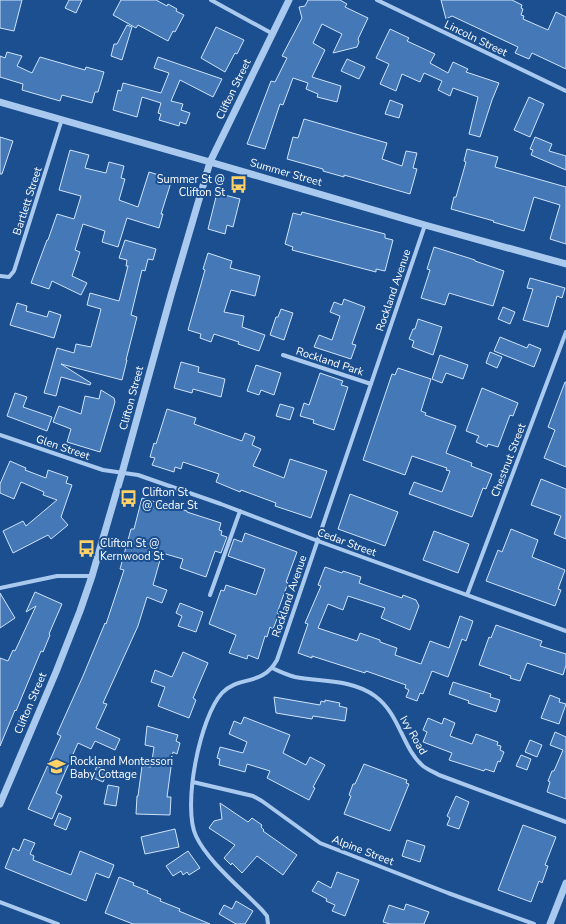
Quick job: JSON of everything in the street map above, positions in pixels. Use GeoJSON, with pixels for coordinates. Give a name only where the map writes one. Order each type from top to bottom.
{"type":"FeatureCollection","features":[{"type":"Feature","properties":{"kind":"street"},"geometry":{"type":"LineString","coordinates":[[210,0],[273,34]]}},
{"type":"Feature","properties":{"kind":"street","name":"Clifton Street"},"geometry":{"type":"LineString","coordinates":[[0,804],[56,672],[92,576],[122,473],[170,295],[210,162],[290,0]]}},
{"type":"Feature","properties":{"kind":"street","name":"Lincoln Street"},"geometry":{"type":"LineString","coordinates":[[377,0],[566,91]]}},
{"type":"Feature","properties":{"kind":"street","name":"Summer Street"},"geometry":{"type":"LineString","coordinates":[[0,102],[566,264]]}},
{"type":"Feature","properties":{"kind":"street","name":"Bartlett Street"},"geometry":{"type":"LineString","coordinates":[[0,276],[8,277],[12,275],[14,271],[62,120]]}},
{"type":"Feature","properties":{"kind":"street","name":"Rockland Avenue"},"geometry":{"type":"LineString","coordinates":[[272,668],[280,651],[318,541],[425,224]]}},
{"type":"Feature","properties":{"kind":"street","name":"Chestnut Street"},"geometry":{"type":"LineString","coordinates":[[466,595],[566,332]]}},
{"type":"Feature","properties":{"kind":"street","name":"Rockland Park"},"geometry":{"type":"LineString","coordinates":[[283,356],[371,384]]}},
{"type":"Feature","properties":{"kind":"street","name":"Glen Street"},"geometry":{"type":"LineString","coordinates":[[0,435],[103,470],[122,473]]}},
{"type":"Feature","properties":{"kind":"street","name":"Cedar Street"},"geometry":{"type":"LineString","coordinates":[[122,473],[138,475],[240,511],[318,541],[566,631]]}},
{"type":"Feature","properties":{"kind":"street"},"geometry":{"type":"LineString","coordinates":[[210,595],[240,511]]}},
{"type":"Feature","properties":{"kind":"street"},"geometry":{"type":"LineString","coordinates":[[0,588],[57,576],[92,576]]}},
{"type":"Feature","properties":{"kind":"street"},"geometry":{"type":"LineString","coordinates":[[268,924],[267,916],[210,856],[198,839],[195,834],[192,820],[191,800],[195,764],[202,736],[216,701],[224,691],[230,687],[258,678],[272,668]]}},
{"type":"Feature","properties":{"kind":"street","name":"Ivy Road"},"geometry":{"type":"LineString","coordinates":[[272,668],[295,677],[341,683],[367,691],[378,698],[389,711],[401,730],[407,744],[419,762],[427,768],[439,775],[566,822]]}},
{"type":"Feature","properties":{"kind":"street","name":"Alpine Street"},"geometry":{"type":"LineString","coordinates":[[193,782],[253,796],[320,843],[448,893],[534,924]]}},
{"type":"Feature","properties":{"kind":"street"},"geometry":{"type":"LineString","coordinates":[[550,924],[566,883]]}},
{"type":"Feature","properties":{"kind":"street"},"geometry":{"type":"LineString","coordinates":[[0,902],[58,924]]}},
{"type":"Feature","properties":{"kind":"building"},"geometry":{"type":"Polygon","coordinates":[[[0,0],[22,0],[14,31],[0,28],[0,0]]]}},
{"type":"Feature","properties":{"kind":"building"},"geometry":{"type":"Polygon","coordinates":[[[69,0],[82,0],[76,13],[65,8],[69,0]]]}},
{"type":"Feature","properties":{"kind":"building"},"geometry":{"type":"Polygon","coordinates":[[[121,0],[156,0],[167,6],[168,4],[177,9],[176,11],[184,15],[175,32],[173,31],[168,41],[138,25],[136,28],[113,15],[121,0]]]}},
{"type":"Feature","properties":{"kind":"building"},"geometry":{"type":"Polygon","coordinates":[[[308,0],[340,0],[347,4],[345,7],[368,18],[358,39],[359,42],[357,47],[333,53],[342,34],[322,24],[313,43],[325,50],[312,77],[341,86],[337,102],[317,97],[318,94],[306,89],[308,83],[293,78],[283,105],[280,104],[265,149],[247,144],[271,81],[275,82],[287,58],[282,56],[302,18],[299,7],[305,6],[308,0]]]}},
{"type":"Feature","properties":{"kind":"building"},"geometry":{"type":"Polygon","coordinates":[[[441,0],[512,0],[522,5],[521,8],[523,9],[521,15],[524,16],[523,19],[548,30],[556,12],[566,17],[566,69],[532,53],[529,59],[515,53],[518,47],[452,16],[446,19],[441,0]]]}},
{"type":"Feature","properties":{"kind":"building"},"geometry":{"type":"Polygon","coordinates":[[[127,25],[132,27],[122,60],[111,56],[114,44],[117,44],[127,25]]]}},
{"type":"Feature","properties":{"kind":"building"},"geometry":{"type":"Polygon","coordinates":[[[216,27],[244,40],[225,72],[201,58],[216,27]]]}},
{"type":"Feature","properties":{"kind":"building"},"geometry":{"type":"Polygon","coordinates":[[[390,29],[409,38],[407,41],[435,54],[430,63],[448,73],[453,62],[468,69],[466,72],[499,83],[480,137],[469,134],[478,97],[453,88],[450,96],[438,90],[442,81],[424,73],[420,82],[402,74],[396,91],[380,84],[389,64],[376,58],[390,29]]]}},
{"type":"Feature","properties":{"kind":"building"},"geometry":{"type":"Polygon","coordinates":[[[7,52],[22,56],[17,66],[32,73],[40,57],[85,70],[86,67],[104,72],[98,92],[95,92],[92,103],[62,95],[60,101],[22,90],[23,84],[0,77],[0,56],[5,58],[7,52]]]}},
{"type":"Feature","properties":{"kind":"building"},"geometry":{"type":"Polygon","coordinates":[[[158,57],[222,79],[213,97],[180,80],[171,101],[183,104],[181,110],[190,113],[186,124],[180,122],[179,126],[159,120],[161,114],[158,113],[161,103],[142,97],[137,117],[113,110],[118,90],[121,91],[123,83],[161,93],[169,73],[154,68],[158,57]]]}},
{"type":"Feature","properties":{"kind":"building"},"geometry":{"type":"Polygon","coordinates":[[[347,59],[365,67],[359,79],[341,71],[347,59]]]}},
{"type":"Feature","properties":{"kind":"building"},"geometry":{"type":"Polygon","coordinates":[[[529,97],[544,104],[530,137],[514,130],[529,97]]]}},
{"type":"Feature","properties":{"kind":"building"},"geometry":{"type":"Polygon","coordinates":[[[390,100],[403,105],[399,118],[385,114],[390,100]]]}},
{"type":"Feature","properties":{"kind":"building"},"geometry":{"type":"Polygon","coordinates":[[[304,119],[387,143],[382,159],[402,166],[406,151],[417,153],[413,168],[417,169],[410,194],[344,175],[344,177],[323,171],[323,169],[287,159],[293,137],[298,138],[304,119]]]}},
{"type":"Feature","properties":{"kind":"building"},"geometry":{"type":"Polygon","coordinates":[[[0,137],[13,141],[2,174],[0,174],[0,137]]]}},
{"type":"Feature","properties":{"kind":"building"},"geometry":{"type":"Polygon","coordinates":[[[535,137],[552,144],[549,151],[566,156],[566,170],[531,155],[533,150],[530,149],[535,137]]]}},
{"type":"Feature","properties":{"kind":"building"},"geometry":{"type":"Polygon","coordinates":[[[467,149],[498,157],[495,167],[566,187],[566,244],[550,239],[560,205],[534,197],[524,231],[451,209],[466,162],[464,161],[467,149]]]}},
{"type":"Feature","properties":{"kind":"building"},"geometry":{"type":"Polygon","coordinates":[[[70,150],[89,155],[85,168],[106,173],[109,162],[124,166],[121,178],[125,179],[119,200],[138,207],[149,172],[172,179],[161,214],[163,214],[159,228],[127,218],[118,247],[102,242],[105,231],[83,224],[75,250],[80,252],[72,276],[87,283],[81,295],[52,281],[49,289],[31,283],[57,214],[74,219],[81,196],[59,190],[70,150]]]}},
{"type":"Feature","properties":{"kind":"building"},"geometry":{"type":"Polygon","coordinates":[[[217,193],[240,199],[233,227],[227,225],[225,234],[208,229],[217,193]]]}},
{"type":"Feature","properties":{"kind":"building"},"geometry":{"type":"Polygon","coordinates":[[[302,212],[385,234],[385,238],[393,240],[385,271],[376,269],[376,272],[292,250],[293,247],[285,244],[293,213],[301,215],[302,212]]]}},
{"type":"Feature","properties":{"kind":"building"},"geometry":{"type":"Polygon","coordinates":[[[125,240],[156,249],[153,260],[148,259],[145,271],[142,270],[131,315],[137,317],[122,380],[61,364],[91,383],[90,385],[61,377],[56,396],[44,393],[57,348],[74,353],[76,344],[91,347],[101,309],[87,305],[90,293],[119,301],[128,266],[126,266],[127,260],[119,258],[125,240]]]}},
{"type":"Feature","properties":{"kind":"building"},"geometry":{"type":"Polygon","coordinates":[[[434,247],[504,271],[493,306],[449,293],[445,305],[421,298],[430,270],[427,269],[434,247]]]}},
{"type":"Feature","properties":{"kind":"building"},"geometry":{"type":"Polygon","coordinates":[[[208,253],[232,261],[230,268],[260,276],[255,296],[231,290],[224,312],[244,316],[242,327],[265,335],[259,351],[238,344],[239,342],[214,334],[211,342],[200,338],[201,334],[188,330],[205,270],[203,269],[208,253]]]}},
{"type":"Feature","properties":{"kind":"building"},"geometry":{"type":"Polygon","coordinates":[[[530,278],[565,288],[562,298],[557,296],[548,327],[523,320],[533,289],[527,288],[530,278]]]}},
{"type":"Feature","properties":{"kind":"building"},"geometry":{"type":"Polygon","coordinates":[[[344,299],[365,307],[352,344],[356,345],[351,359],[314,347],[319,335],[332,340],[340,316],[330,312],[334,302],[342,305],[344,299]]]}},
{"type":"Feature","properties":{"kind":"building"},"geometry":{"type":"Polygon","coordinates":[[[17,303],[27,306],[26,311],[47,317],[49,311],[61,315],[54,338],[10,325],[17,303]]]}},
{"type":"Feature","properties":{"kind":"building"},"geometry":{"type":"Polygon","coordinates":[[[503,307],[515,312],[510,324],[498,319],[503,307]]]}},
{"type":"Feature","properties":{"kind":"building"},"geometry":{"type":"Polygon","coordinates":[[[281,309],[293,313],[284,340],[270,335],[276,317],[278,317],[281,309]]]}},
{"type":"Feature","properties":{"kind":"building"},"geometry":{"type":"Polygon","coordinates":[[[418,319],[442,327],[433,355],[412,347],[414,341],[409,339],[413,329],[415,329],[418,319]]]}},
{"type":"Feature","properties":{"kind":"building"},"geometry":{"type":"Polygon","coordinates":[[[500,337],[527,348],[529,344],[541,349],[534,367],[494,351],[500,337]]]}},
{"type":"Feature","properties":{"kind":"building"},"geometry":{"type":"Polygon","coordinates":[[[490,352],[502,357],[497,368],[486,363],[490,352]]]}},
{"type":"Feature","properties":{"kind":"building"},"geometry":{"type":"Polygon","coordinates":[[[440,355],[468,365],[463,379],[446,373],[442,383],[432,379],[440,355]]]}},
{"type":"Feature","properties":{"kind":"building"},"geometry":{"type":"Polygon","coordinates":[[[181,362],[199,367],[198,372],[225,379],[221,397],[193,389],[192,393],[174,388],[181,362]]]}},
{"type":"Feature","properties":{"kind":"building"},"geometry":{"type":"Polygon","coordinates":[[[256,365],[281,373],[274,395],[261,390],[259,395],[247,391],[256,365]]]}},
{"type":"Feature","properties":{"kind":"building"},"geometry":{"type":"Polygon","coordinates":[[[398,368],[431,379],[421,411],[426,413],[425,415],[456,426],[446,453],[472,463],[471,466],[492,474],[486,489],[483,488],[472,517],[409,494],[414,482],[442,492],[450,471],[446,470],[447,468],[412,456],[405,475],[363,460],[392,374],[395,375],[398,368]]]}},
{"type":"Feature","properties":{"kind":"building"},"geometry":{"type":"Polygon","coordinates":[[[320,373],[343,381],[341,385],[348,387],[334,430],[313,423],[314,420],[300,416],[304,403],[309,405],[320,373]]]}},
{"type":"Feature","properties":{"kind":"building"},"geometry":{"type":"Polygon","coordinates":[[[565,382],[566,467],[544,458],[555,430],[548,427],[565,382]]]}},
{"type":"Feature","properties":{"kind":"building"},"geometry":{"type":"Polygon","coordinates":[[[482,388],[518,403],[513,416],[510,415],[498,447],[488,444],[487,447],[476,442],[479,436],[466,431],[482,388]]]}},
{"type":"Feature","properties":{"kind":"building"},"geometry":{"type":"Polygon","coordinates":[[[101,390],[114,398],[115,402],[100,452],[67,442],[71,429],[53,422],[59,406],[81,414],[85,396],[99,399],[101,390]]]}},
{"type":"Feature","properties":{"kind":"building"},"geometry":{"type":"Polygon","coordinates":[[[15,393],[27,397],[23,407],[52,417],[47,431],[7,416],[15,393]]]}},
{"type":"Feature","properties":{"kind":"building"},"geometry":{"type":"Polygon","coordinates":[[[280,404],[294,408],[290,420],[276,416],[280,404]]]}},
{"type":"Feature","properties":{"kind":"building"},"geometry":{"type":"Polygon","coordinates":[[[167,409],[196,418],[194,424],[242,441],[245,433],[255,437],[252,445],[261,449],[253,466],[284,478],[290,459],[327,471],[311,518],[275,506],[276,503],[241,490],[240,492],[216,482],[219,474],[183,462],[181,469],[175,467],[174,472],[152,465],[155,458],[150,457],[154,443],[156,444],[167,409]]]}},
{"type":"Feature","properties":{"kind":"building"},"geometry":{"type":"Polygon","coordinates":[[[10,461],[26,468],[25,470],[46,478],[48,470],[68,477],[66,483],[72,485],[61,517],[68,525],[51,539],[48,535],[13,553],[3,531],[23,521],[26,526],[57,500],[43,495],[44,492],[21,482],[14,499],[0,493],[0,484],[10,461]]]}},
{"type":"Feature","properties":{"kind":"building"},"geometry":{"type":"Polygon","coordinates":[[[541,479],[566,489],[566,539],[554,534],[561,516],[531,505],[541,479]]]}},
{"type":"Feature","properties":{"kind":"building"},"geometry":{"type":"Polygon","coordinates":[[[350,494],[398,512],[385,546],[338,529],[350,494]]]}},
{"type":"Feature","properties":{"kind":"building"},"geometry":{"type":"Polygon","coordinates":[[[142,498],[221,523],[219,530],[222,531],[221,535],[227,537],[221,553],[215,551],[206,577],[180,568],[183,559],[162,553],[153,585],[167,590],[162,603],[147,597],[138,626],[103,703],[107,704],[96,728],[120,739],[115,750],[95,741],[91,749],[78,743],[56,793],[62,796],[52,819],[28,809],[61,736],[57,734],[105,623],[106,624],[124,570],[120,569],[131,529],[134,529],[142,498]]]}},
{"type":"Feature","properties":{"kind":"building"},"geometry":{"type":"Polygon","coordinates":[[[511,529],[538,540],[532,557],[565,570],[558,589],[561,590],[555,606],[486,581],[498,550],[502,552],[511,529]]]}},
{"type":"Feature","properties":{"kind":"building"},"geometry":{"type":"Polygon","coordinates":[[[434,531],[469,544],[458,573],[423,560],[434,531]]]}},
{"type":"Feature","properties":{"kind":"building"},"geometry":{"type":"Polygon","coordinates":[[[245,533],[297,552],[277,613],[279,614],[273,629],[270,627],[267,637],[265,636],[258,659],[248,655],[247,659],[229,653],[236,635],[209,624],[221,590],[224,591],[226,585],[256,595],[265,569],[228,556],[234,539],[242,542],[245,533]]]}},
{"type":"Feature","properties":{"kind":"building"},"geometry":{"type":"Polygon","coordinates":[[[325,567],[342,573],[343,571],[361,577],[359,583],[402,598],[403,595],[416,600],[419,606],[410,630],[381,618],[385,608],[348,596],[343,610],[328,604],[318,628],[357,641],[360,633],[397,648],[395,655],[421,664],[430,641],[449,648],[460,616],[473,621],[466,641],[462,639],[448,677],[432,671],[423,694],[420,693],[417,701],[406,697],[409,690],[405,688],[406,685],[366,671],[365,673],[298,653],[308,624],[305,623],[321,586],[318,585],[325,567]]]}},
{"type":"Feature","properties":{"kind":"building"},"geometry":{"type":"Polygon","coordinates":[[[35,592],[62,604],[43,652],[41,651],[0,746],[0,658],[8,661],[13,650],[15,651],[36,606],[26,612],[35,592]]]}},
{"type":"Feature","properties":{"kind":"building"},"geometry":{"type":"Polygon","coordinates":[[[0,593],[15,618],[0,628],[0,593]]]}},
{"type":"Feature","properties":{"kind":"building"},"geometry":{"type":"Polygon","coordinates":[[[180,603],[203,612],[196,632],[178,626],[182,616],[176,613],[180,603]]]}},
{"type":"Feature","properties":{"kind":"building"},"geometry":{"type":"Polygon","coordinates":[[[496,625],[542,641],[540,646],[566,654],[566,665],[563,675],[527,663],[520,681],[510,678],[511,676],[479,665],[489,637],[491,638],[496,625]]]}},
{"type":"Feature","properties":{"kind":"building"},"geometry":{"type":"Polygon","coordinates":[[[183,652],[208,663],[193,698],[196,700],[189,718],[158,706],[165,687],[151,682],[155,670],[172,677],[183,652]]]}},
{"type":"Feature","properties":{"kind":"building"},"geometry":{"type":"Polygon","coordinates":[[[453,682],[491,694],[490,697],[500,700],[496,712],[468,703],[469,701],[449,694],[453,682]]]}},
{"type":"Feature","properties":{"kind":"building"},"geometry":{"type":"Polygon","coordinates":[[[550,695],[560,699],[559,702],[566,704],[559,724],[541,718],[550,695]]]}},
{"type":"Feature","properties":{"kind":"building"},"geometry":{"type":"Polygon","coordinates":[[[274,697],[320,705],[321,701],[325,702],[325,700],[340,703],[339,706],[347,708],[345,721],[313,716],[312,719],[276,713],[274,697]]]}},
{"type":"Feature","properties":{"kind":"building"},"geometry":{"type":"Polygon","coordinates":[[[244,717],[290,735],[283,753],[306,765],[310,757],[325,765],[313,787],[315,788],[309,800],[267,778],[270,771],[247,764],[245,772],[219,765],[220,759],[217,758],[220,747],[243,753],[247,742],[229,734],[234,721],[241,724],[244,717]]]}},
{"type":"Feature","properties":{"kind":"building"},"geometry":{"type":"Polygon","coordinates":[[[428,718],[442,724],[444,718],[455,723],[450,736],[472,744],[476,734],[498,742],[497,745],[501,746],[500,750],[504,752],[500,762],[498,761],[494,772],[485,769],[484,771],[449,760],[452,753],[423,742],[427,732],[423,730],[428,718]]]}},
{"type":"Feature","properties":{"kind":"building"},"geometry":{"type":"Polygon","coordinates":[[[147,726],[178,735],[176,741],[180,743],[177,754],[173,752],[167,797],[171,797],[170,815],[136,814],[137,796],[142,766],[151,767],[154,747],[145,745],[147,726]]]}},
{"type":"Feature","properties":{"kind":"building"},"geometry":{"type":"Polygon","coordinates":[[[555,732],[566,737],[566,799],[547,792],[550,782],[548,781],[563,750],[550,745],[555,732]]]}},
{"type":"Feature","properties":{"kind":"building"},"geometry":{"type":"Polygon","coordinates":[[[530,740],[542,745],[537,757],[525,752],[530,740]]]}},
{"type":"Feature","properties":{"kind":"building"},"geometry":{"type":"Polygon","coordinates":[[[521,755],[531,759],[527,770],[516,766],[521,755]]]}},
{"type":"Feature","properties":{"kind":"building"},"geometry":{"type":"Polygon","coordinates":[[[364,764],[407,780],[406,783],[409,784],[390,831],[344,814],[351,796],[349,795],[353,784],[355,784],[364,764]]]}},
{"type":"Feature","properties":{"kind":"building"},"geometry":{"type":"Polygon","coordinates":[[[97,766],[108,771],[103,782],[92,777],[97,766]]]}},
{"type":"Feature","properties":{"kind":"building"},"geometry":{"type":"Polygon","coordinates":[[[108,785],[119,787],[116,806],[104,804],[108,785]]]}},
{"type":"Feature","properties":{"kind":"building"},"geometry":{"type":"Polygon","coordinates":[[[456,796],[469,802],[459,829],[447,825],[450,818],[447,816],[456,796]]]}},
{"type":"Feature","properties":{"kind":"building"},"geometry":{"type":"Polygon","coordinates":[[[220,803],[248,822],[252,818],[262,825],[261,827],[264,830],[263,831],[297,855],[283,875],[257,856],[242,873],[232,863],[231,865],[224,858],[235,845],[209,828],[214,821],[222,819],[220,803]]]}},
{"type":"Feature","properties":{"kind":"building"},"geometry":{"type":"Polygon","coordinates":[[[59,813],[71,818],[66,830],[54,825],[59,813]]]}},
{"type":"Feature","properties":{"kind":"building"},"geometry":{"type":"Polygon","coordinates":[[[523,825],[556,837],[545,865],[548,866],[542,883],[539,881],[531,902],[498,890],[523,825]]]}},
{"type":"Feature","properties":{"kind":"building"},"geometry":{"type":"Polygon","coordinates":[[[175,829],[179,847],[145,854],[141,837],[175,829]]]}},
{"type":"Feature","properties":{"kind":"building"},"geometry":{"type":"Polygon","coordinates":[[[24,839],[35,843],[30,854],[34,856],[33,860],[71,875],[80,851],[114,865],[109,878],[96,873],[86,901],[5,868],[13,848],[19,851],[24,839]]]}},
{"type":"Feature","properties":{"kind":"building"},"geometry":{"type":"Polygon","coordinates":[[[407,840],[425,846],[420,862],[402,856],[407,840]]]}},
{"type":"Feature","properties":{"kind":"building"},"geometry":{"type":"Polygon","coordinates":[[[188,851],[200,868],[189,875],[187,872],[183,875],[181,871],[173,876],[166,866],[188,851]]]}},
{"type":"Feature","properties":{"kind":"building"},"geometry":{"type":"Polygon","coordinates":[[[337,872],[359,880],[345,916],[332,911],[335,905],[326,901],[327,899],[312,891],[318,881],[331,888],[337,872]]]}},
{"type":"Feature","properties":{"kind":"building"},"geometry":{"type":"Polygon","coordinates":[[[119,877],[148,891],[147,893],[161,899],[160,901],[180,909],[179,911],[210,924],[133,924],[105,913],[119,877]]]}},
{"type":"Feature","properties":{"kind":"building"},"geometry":{"type":"Polygon","coordinates":[[[236,901],[253,911],[245,924],[236,924],[219,914],[224,905],[232,909],[236,901]]]}},
{"type":"Feature","properties":{"kind":"building"},"geometry":{"type":"Polygon","coordinates":[[[406,904],[429,912],[424,924],[390,924],[383,922],[389,905],[404,910],[406,904]]]}},
{"type":"Feature","properties":{"kind":"place","name":"Summer St @ Clifton St"},"geometry":{"type":"Point","coordinates":[238,185]}},
{"type":"Feature","properties":{"kind":"place","name":"Clifton St @ Cedar St"},"geometry":{"type":"Point","coordinates":[129,498]}},
{"type":"Feature","properties":{"kind":"place","name":"Clifton St @ Kernwood St"},"geometry":{"type":"Point","coordinates":[87,549]}},
{"type":"Feature","properties":{"kind":"place","name":"Rockland Montessori Baby Cottage"},"geometry":{"type":"Point","coordinates":[57,767]}}]}
